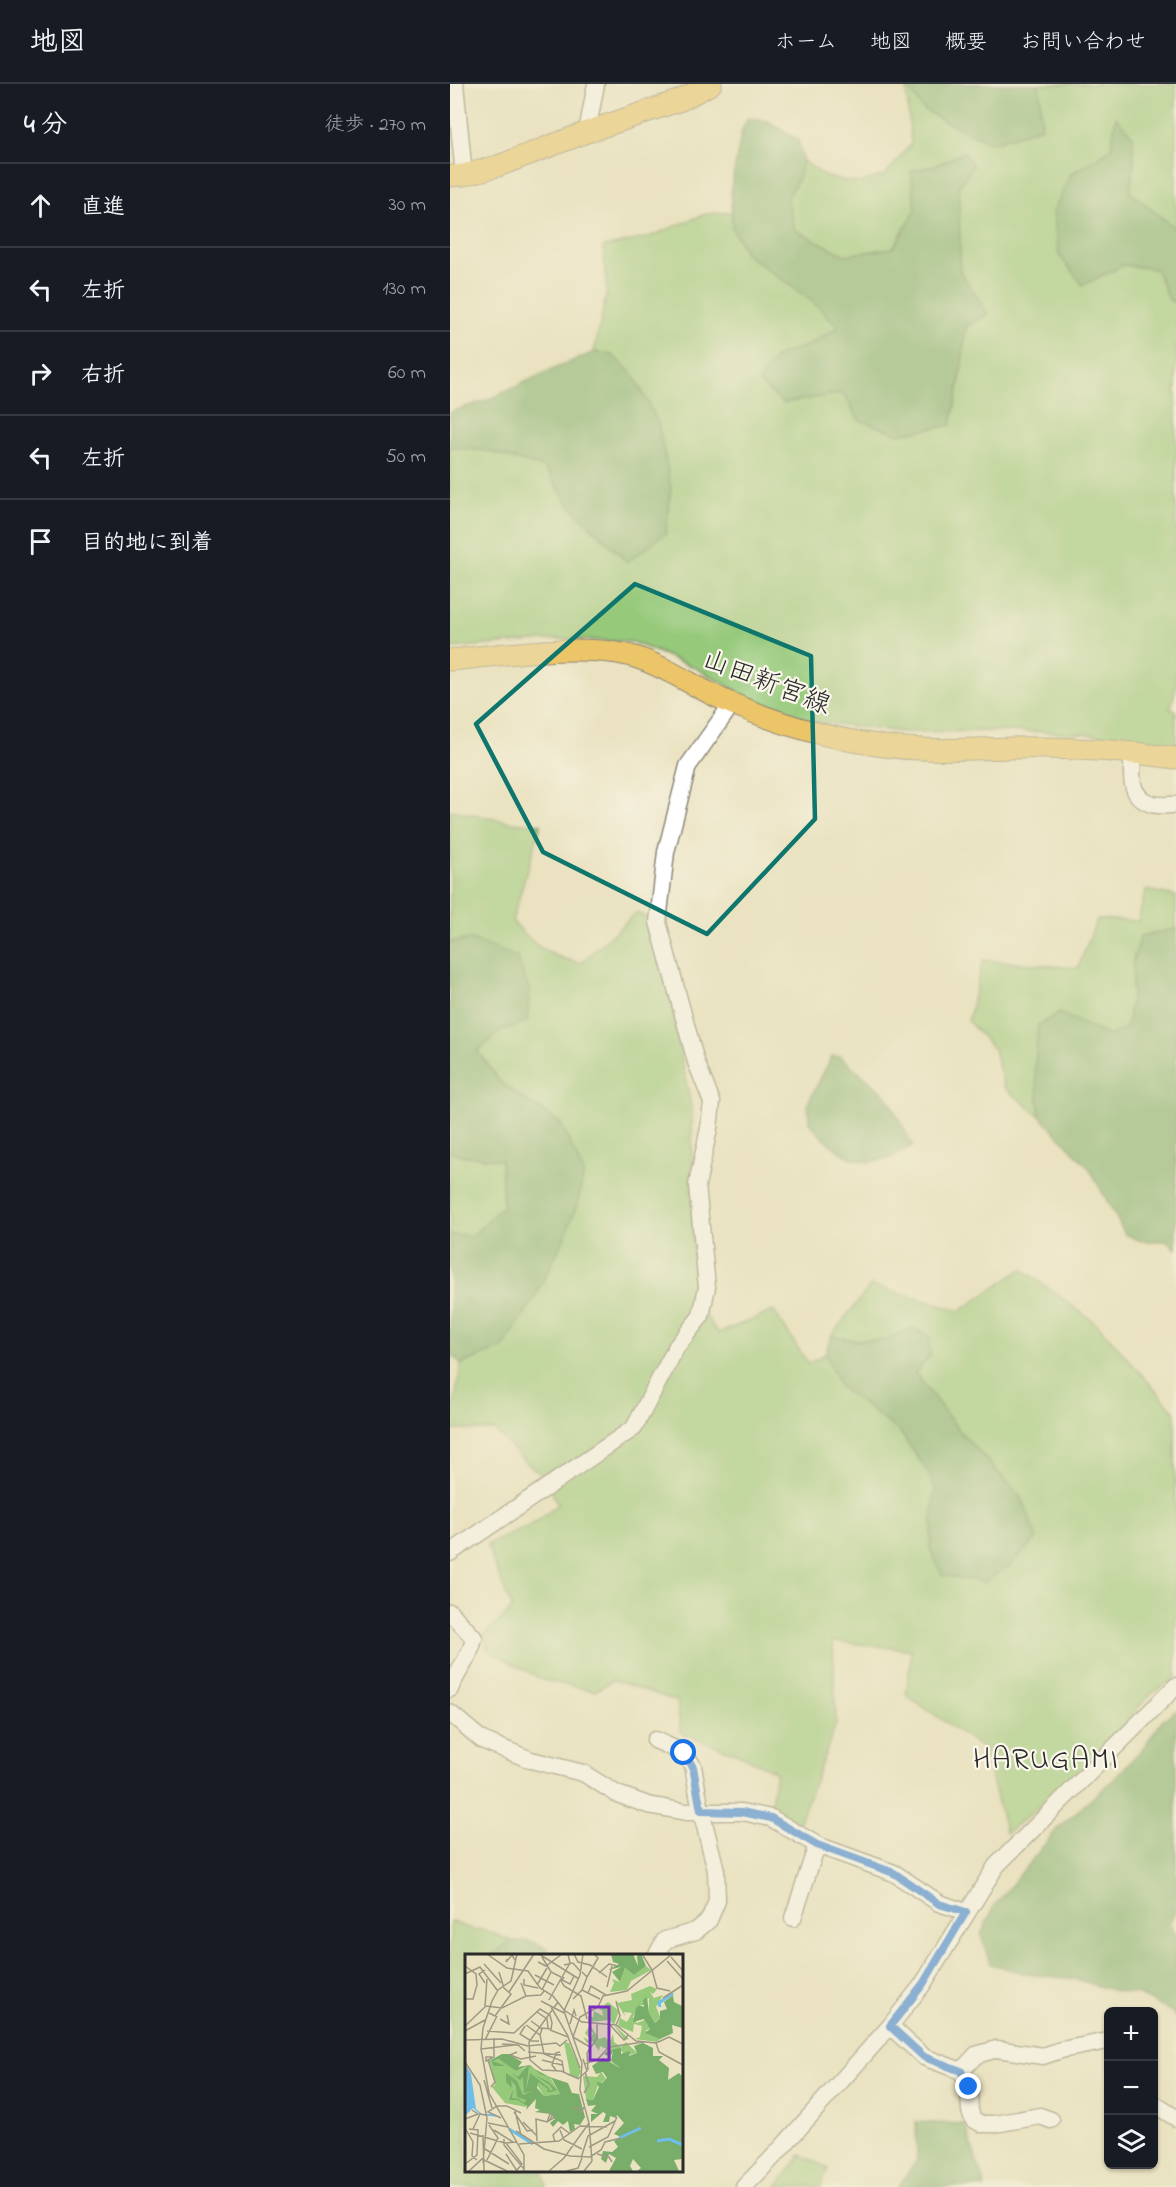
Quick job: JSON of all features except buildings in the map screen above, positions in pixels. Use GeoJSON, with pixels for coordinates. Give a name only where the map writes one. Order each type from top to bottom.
{"type":"FeatureCollection","features":[{"type":"Feature","properties":{"kind":"main road"},"geometry":{"type":"LineString","coordinates":[[457,176],[498,166],[681,100],[711,84]]}},
{"type":"Feature","properties":{"kind":"main road","name":"山田新宮線"},"geometry":{"type":"LineString","coordinates":[[450,660],[549,652],[594,651],[634,657],[674,674],[732,704],[809,732],[878,746],[940,750],[1016,748],[1133,752],[1176,758]]}},
{"type":"Feature","properties":{"kind":"street"},"geometry":{"type":"LineString","coordinates":[[455,84],[457,176]]}},
{"type":"Feature","properties":{"kind":"street"},"geometry":{"type":"LineString","coordinates":[[587,132],[596,84]]}},
{"type":"Feature","properties":{"kind":"street"},"geometry":{"type":"LineString","coordinates":[[450,1552],[634,1428],[677,1346],[701,1316],[706,1287],[696,1185],[709,1128],[712,1102],[696,1062],[658,922],[666,852],[688,766],[732,704]]}},
{"type":"Feature","properties":{"kind":"street"},"geometry":{"type":"LineString","coordinates":[[1133,752],[1131,781],[1138,796],[1152,804],[1176,805]]}},
{"type":"Feature","properties":{"kind":"street"},"geometry":{"type":"LineString","coordinates":[[450,1612],[474,1638],[472,1651],[456,1674],[450,1689]]}},
{"type":"Feature","properties":{"kind":"street"},"geometry":{"type":"LineString","coordinates":[[744,2187],[890,2026],[923,1984],[996,1866],[1176,1686]]}},
{"type":"Feature","properties":{"kind":"street"},"geometry":{"type":"LineString","coordinates":[[450,1713],[482,1740],[531,1760],[583,1773],[617,1794],[648,1806],[686,1812],[742,1812],[771,1818],[817,1845],[894,1873],[939,1904],[966,1912]]}},
{"type":"Feature","properties":{"kind":"street"},"geometry":{"type":"LineString","coordinates":[[655,1740],[684,1753],[693,1767],[716,1870],[717,1901],[709,1920],[696,1931],[665,1940],[657,1954]]}},
{"type":"Feature","properties":{"kind":"street"},"geometry":{"type":"LineString","coordinates":[[793,1918],[817,1845]]}},
{"type":"Feature","properties":{"kind":"street"},"geometry":{"type":"LineString","coordinates":[[890,2026],[924,2057],[961,2071],[969,2087],[970,2111],[974,2119],[982,2124],[1040,2116],[1051,2120]]}},
{"type":"Feature","properties":{"kind":"street"},"geometry":{"type":"LineString","coordinates":[[961,2071],[976,2055],[997,2049],[1043,2056],[1104,2042]]}},
{"type":"Feature","properties":{"kind":"street"},"geometry":{"type":"LineString","coordinates":[[1158,2107],[1176,2118]]}},
{"type":"Feature","properties":{"kind":"highlighted area"},"geometry":{"type":"Polygon","coordinates":[[[635,584],[811,656],[815,819],[707,934],[543,852],[476,724],[635,584]]]}},
{"type":"Feature","properties":{"kind":"green space"},"geometry":{"type":"Polygon","coordinates":[[[906,84],[923,109],[992,143],[1042,127],[1039,84],[1176,84],[1176,229],[1130,192],[1134,162],[1116,118],[1111,149],[1071,174],[1124,265],[1156,269],[1169,300],[1176,303],[1176,688],[1170,709],[1176,711],[1176,746],[1084,733],[902,732],[809,721],[753,700],[696,668],[633,642],[559,639],[450,648],[450,447],[488,451],[545,468],[571,507],[612,355],[594,352],[607,292],[603,247],[649,237],[705,214],[732,212],[732,228],[746,254],[812,301],[839,327],[809,345],[775,357],[760,383],[783,403],[843,393],[859,420],[951,425],[960,380],[966,327],[987,314],[960,271],[959,186],[972,166],[964,152],[937,165],[912,171],[916,210],[893,248],[845,255],[795,230],[786,198],[797,181],[803,161],[826,177],[859,183],[885,175],[911,144],[906,84]]]}},
{"type":"Feature","properties":{"kind":"green space"},"geometry":{"type":"Polygon","coordinates":[[[906,84],[1039,84],[1042,127],[992,143],[923,109],[906,84]]]}},
{"type":"Feature","properties":{"kind":"green space"},"geometry":{"type":"Polygon","coordinates":[[[1116,117],[1133,136],[1134,162],[1130,192],[1176,229],[1176,303],[1169,300],[1156,269],[1124,265],[1083,285],[1059,255],[1053,212],[1071,174],[1111,149],[1116,117]]]}},
{"type":"Feature","properties":{"kind":"green space"},"geometry":{"type":"Polygon","coordinates":[[[748,118],[768,121],[798,140],[803,161],[797,181],[787,198],[795,230],[845,255],[893,248],[916,210],[911,171],[937,165],[964,152],[973,166],[959,186],[960,271],[988,314],[966,327],[960,380],[951,425],[899,434],[859,420],[843,393],[783,403],[759,382],[775,357],[809,345],[839,327],[812,301],[746,254],[732,228],[731,187],[742,130],[748,118]]]}},
{"type":"Feature","properties":{"kind":"green space"},"geometry":{"type":"Polygon","coordinates":[[[594,352],[612,355],[633,374],[658,422],[671,487],[666,533],[627,562],[571,507],[545,468],[488,451],[450,447],[450,412],[490,399],[594,352]]]}},
{"type":"Feature","properties":{"kind":"green space"},"geometry":{"type":"Polygon","coordinates":[[[450,810],[510,822],[541,824],[512,921],[542,949],[581,963],[637,912],[650,920],[670,998],[692,1112],[693,1298],[718,1333],[774,1311],[808,1364],[825,1354],[840,1387],[900,1432],[926,1469],[935,1488],[930,1549],[957,1428],[915,1373],[913,1328],[885,1340],[853,1340],[831,1336],[871,1285],[960,1311],[1022,1269],[1097,1324],[1175,1412],[1176,1678],[1151,1694],[1063,1789],[1006,1833],[984,1749],[906,1695],[912,1650],[833,1641],[836,1724],[798,1826],[770,1809],[776,1772],[736,1753],[681,1733],[677,1701],[613,1680],[595,1691],[543,1680],[487,1649],[484,1635],[512,1609],[487,1545],[537,1522],[558,1504],[543,1476],[494,1430],[450,1430],[461,1364],[503,1348],[534,1299],[564,1239],[578,1202],[561,1124],[501,1083],[477,1050],[504,1029],[470,939],[450,942],[450,810]]]}},
{"type":"Feature","properties":{"kind":"green space"},"geometry":{"type":"Polygon","coordinates":[[[1146,890],[1176,896],[1176,929],[1141,936],[1133,960],[1132,994],[1127,1027],[1110,1037],[1088,1027],[1035,1067],[1040,1116],[1004,1087],[994,1049],[968,1021],[983,960],[1078,968],[1097,919],[1138,921],[1146,890]]]}},
{"type":"Feature","properties":{"kind":"green space"},"geometry":{"type":"Polygon","coordinates":[[[1176,929],[1176,1249],[1168,1241],[1141,1241],[1125,1234],[1089,1168],[1040,1116],[1035,1067],[1038,1025],[1059,1013],[1110,1036],[1127,1027],[1132,994],[1133,960],[1141,936],[1176,929]]]}},
{"type":"Feature","properties":{"kind":"green space"},"geometry":{"type":"Polygon","coordinates":[[[470,939],[517,957],[530,992],[527,1022],[504,1029],[477,1051],[501,1083],[561,1124],[584,1173],[578,1202],[564,1239],[534,1299],[503,1348],[461,1364],[450,1353],[450,1235],[473,1235],[503,1206],[501,1160],[450,1152],[450,942],[470,939]]]}},
{"type":"Feature","properties":{"kind":"green space"},"geometry":{"type":"Polygon","coordinates":[[[832,1056],[840,1056],[886,1095],[913,1146],[888,1159],[868,1162],[850,1158],[827,1142],[809,1123],[808,1103],[832,1056]]]}},
{"type":"Feature","properties":{"kind":"green space"},"geometry":{"type":"Polygon","coordinates":[[[450,1152],[501,1160],[503,1207],[473,1235],[450,1235],[450,1152]]]}},
{"type":"Feature","properties":{"kind":"green space"},"geometry":{"type":"Polygon","coordinates":[[[913,1328],[929,1337],[930,1356],[915,1373],[957,1428],[1022,1498],[1037,1538],[1009,1566],[985,1582],[942,1575],[930,1549],[935,1488],[926,1469],[900,1432],[840,1387],[825,1354],[831,1336],[853,1340],[885,1340],[913,1328]]]}},
{"type":"Feature","properties":{"kind":"green space"},"geometry":{"type":"Polygon","coordinates":[[[1176,1710],[1176,1909],[1169,1924],[1176,1934],[1176,2019],[1172,2012],[1137,1994],[1115,1991],[1075,1979],[1026,1974],[990,1964],[981,1934],[995,1905],[1058,1828],[1114,1779],[1143,1748],[1163,1720],[1176,1710]]]}},
{"type":"Feature","properties":{"kind":"green space"},"geometry":{"type":"Polygon","coordinates":[[[450,1921],[473,1930],[482,1929],[511,1941],[494,1954],[465,1954],[465,2172],[543,2172],[547,2187],[450,2187],[450,1921]]]}},
{"type":"Feature","properties":{"kind":"green space"},"geometry":{"type":"Polygon","coordinates":[[[511,1941],[531,1941],[547,1948],[550,1954],[494,1954],[511,1941]]]}},
{"type":"Feature","properties":{"kind":"green space"},"geometry":{"type":"Polygon","coordinates":[[[916,2122],[965,2124],[985,2187],[898,2187],[917,2160],[916,2122]]]}},
{"type":"Feature","properties":{"kind":"green space"},"geometry":{"type":"Polygon","coordinates":[[[801,2155],[828,2168],[821,2187],[777,2187],[801,2155]]]}},
{"type":"Feature","properties":{"kind":"district","name":"HARUGAMI"},"geometry":{"type":"Point","coordinates":[1046,1758]}},
{"type":"Feature","properties":{"kind":"route"},"geometry":{"type":"LineString","coordinates":[[684,1753],[693,1767],[701,1811],[742,1812],[771,1818],[817,1845],[894,1873],[939,1904],[966,1912],[923,1984],[890,2026],[924,2057],[961,2071],[969,2087]]}}]}
